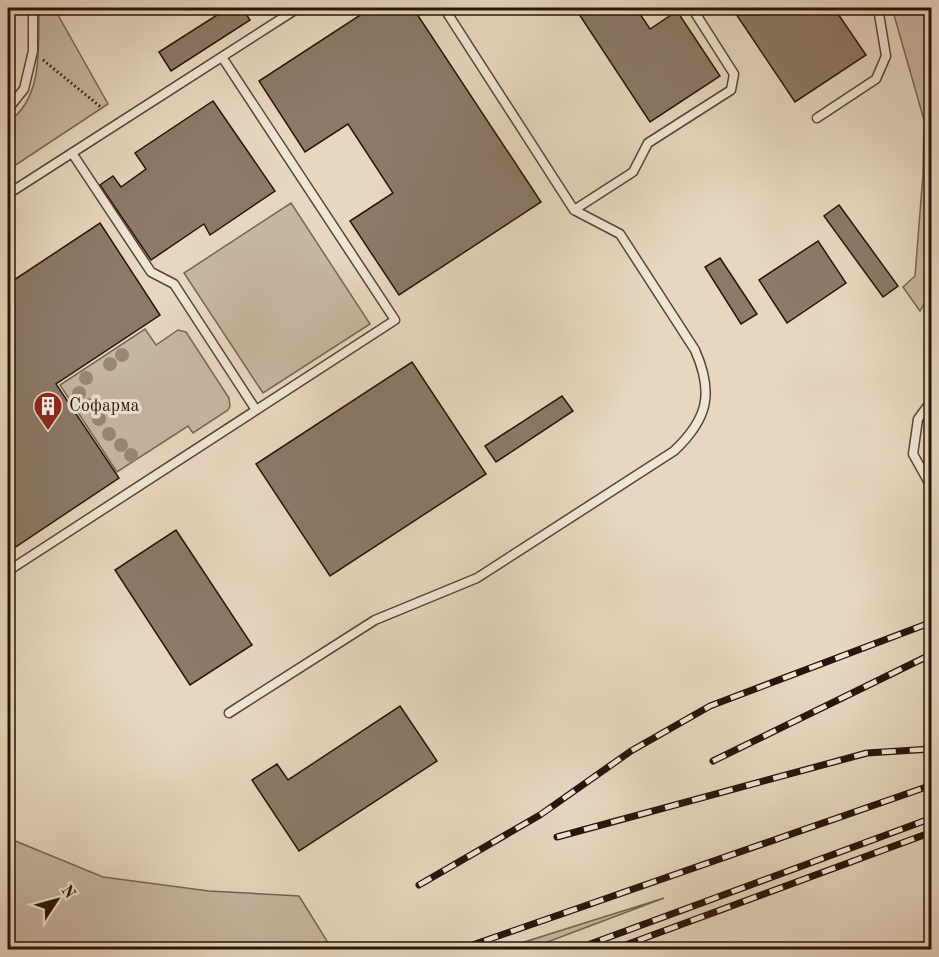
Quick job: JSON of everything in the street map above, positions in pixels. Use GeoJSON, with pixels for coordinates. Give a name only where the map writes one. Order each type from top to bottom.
{"type":"FeatureCollection","features":[{"type":"Feature","properties":{"kind":"lane"},"geometry":{"type":"LineString","coordinates":[[8,110],[24,89],[33,51],[33,8]]}},
{"type":"Feature","properties":{"kind":"lane"},"geometry":{"type":"LineString","coordinates":[[8,194],[298,8]]}},
{"type":"Feature","properties":{"kind":"lane"},"geometry":{"type":"LineString","coordinates":[[229,713],[375,620],[477,578],[674,451],[690,436],[702,416],[706,394],[704,371],[695,350],[620,234],[574,210],[444,8]]}},
{"type":"Feature","properties":{"kind":"lane"},"geometry":{"type":"LineString","coordinates":[[574,210],[633,172],[648,143],[731,90],[734,74],[692,8]]}},
{"type":"Feature","properties":{"kind":"lane"},"geometry":{"type":"LineString","coordinates":[[817,118],[876,79],[886,56],[878,8]]}},
{"type":"Feature","properties":{"kind":"lane"},"geometry":{"type":"LineString","coordinates":[[8,571],[395,321],[222,57]]}},
{"type":"Feature","properties":{"kind":"lane"},"geometry":{"type":"LineString","coordinates":[[72,153],[151,273],[174,284],[256,410]]}},
{"type":"Feature","properties":{"kind":"lane"},"geometry":{"type":"LineString","coordinates":[[932,400],[918,419],[913,454],[932,488]]}},
{"type":"Feature","properties":{"kind":"path"},"geometry":{"type":"LineString","coordinates":[[33,51],[102,108]]}},
{"type":"Feature","properties":{"kind":"shaded area"},"geometry":{"type":"Polygon","coordinates":[[[39,8],[54,8],[108,104],[8,170],[8,122],[20,112],[28,99],[37,70],[39,8]]]}},
{"type":"Feature","properties":{"kind":"shaded area"},"geometry":{"type":"Polygon","coordinates":[[[892,8],[931,8],[932,290],[920,311],[903,287],[915,276],[923,174],[924,120],[892,8]]]}},
{"type":"Feature","properties":{"kind":"shaded area"},"geometry":{"type":"Polygon","coordinates":[[[291,203],[370,324],[263,393],[184,273],[291,203]]]}},
{"type":"Feature","properties":{"kind":"shaded area"},"geometry":{"type":"Polygon","coordinates":[[[145,329],[156,345],[178,330],[186,332],[229,398],[230,406],[228,410],[193,433],[188,426],[117,472],[60,385],[145,329]]]}},
{"type":"Feature","properties":{"kind":"shaded area"},"geometry":{"type":"Polygon","coordinates":[[[8,838],[103,877],[209,891],[299,896],[332,949],[8,949],[8,838]]]}},
{"type":"Feature","properties":{"kind":"shaded area"},"geometry":{"type":"Polygon","coordinates":[[[664,898],[529,949],[502,949],[664,898]]]}},
{"type":"Feature","properties":{"kind":"building"},"geometry":{"type":"Polygon","coordinates":[[[228,8],[242,8],[250,20],[171,71],[159,52],[228,8]]]}},
{"type":"Feature","properties":{"kind":"building"},"geometry":{"type":"Polygon","coordinates":[[[371,8],[413,8],[541,202],[399,295],[350,221],[393,193],[348,124],[305,152],[259,81],[371,8]]]}},
{"type":"Feature","properties":{"kind":"building"},"geometry":{"type":"Polygon","coordinates":[[[575,8],[636,8],[650,29],[677,11],[720,76],[650,122],[575,8]]]}},
{"type":"Feature","properties":{"kind":"building"},"geometry":{"type":"Polygon","coordinates":[[[732,8],[834,8],[866,55],[795,102],[732,8]]]}},
{"type":"Feature","properties":{"kind":"building"},"geometry":{"type":"Polygon","coordinates":[[[213,101],[275,191],[210,235],[204,224],[151,260],[100,185],[113,176],[121,187],[146,169],[135,153],[213,101]]]}},
{"type":"Feature","properties":{"kind":"building"},"geometry":{"type":"Polygon","coordinates":[[[839,205],[898,286],[883,297],[824,216],[839,205]]]}},
{"type":"Feature","properties":{"kind":"building","name":"Софарма"},"geometry":{"type":"Polygon","coordinates":[[[100,223],[160,315],[56,384],[119,478],[8,552],[8,284],[100,223]]]}},
{"type":"Feature","properties":{"kind":"building"},"geometry":{"type":"Polygon","coordinates":[[[818,241],[846,283],[787,323],[759,280],[818,241]]]}},
{"type":"Feature","properties":{"kind":"building"},"geometry":{"type":"Polygon","coordinates":[[[720,258],[757,314],[741,324],[705,267],[720,258]]]}},
{"type":"Feature","properties":{"kind":"building"},"geometry":{"type":"Polygon","coordinates":[[[412,362],[486,474],[330,576],[256,464],[412,362]]]}},
{"type":"Feature","properties":{"kind":"building"},"geometry":{"type":"Polygon","coordinates":[[[562,396],[573,411],[496,462],[485,446],[562,396]]]}},
{"type":"Feature","properties":{"kind":"building"},"geometry":{"type":"Polygon","coordinates":[[[176,530],[252,645],[190,685],[115,570],[176,530]]]}},
{"type":"Feature","properties":{"kind":"building"},"geometry":{"type":"Polygon","coordinates":[[[400,706],[437,761],[299,851],[252,780],[277,764],[288,780],[400,706]]]}},
{"type":"Feature","properties":{"kind":"railway"},"geometry":{"type":"LineString","coordinates":[[419,885],[540,815],[631,751],[710,706],[932,622]]}},
{"type":"Feature","properties":{"kind":"railway"},"geometry":{"type":"LineString","coordinates":[[713,761],[932,654]]}},
{"type":"Feature","properties":{"kind":"railway"},"geometry":{"type":"LineString","coordinates":[[557,837],[867,753],[932,749]]}},
{"type":"Feature","properties":{"kind":"railway"},"geometry":{"type":"LineString","coordinates":[[458,950],[932,785]]}},
{"type":"Feature","properties":{"kind":"railway"},"geometry":{"type":"LineString","coordinates":[[574,950],[932,818]]}},
{"type":"Feature","properties":{"kind":"railway"},"geometry":{"type":"LineString","coordinates":[[612,950],[932,832]]}},
{"type":"Feature","properties":{"kind":"place","name":"Софарма"},"geometry":{"type":"Point","coordinates":[48,432]}}]}
